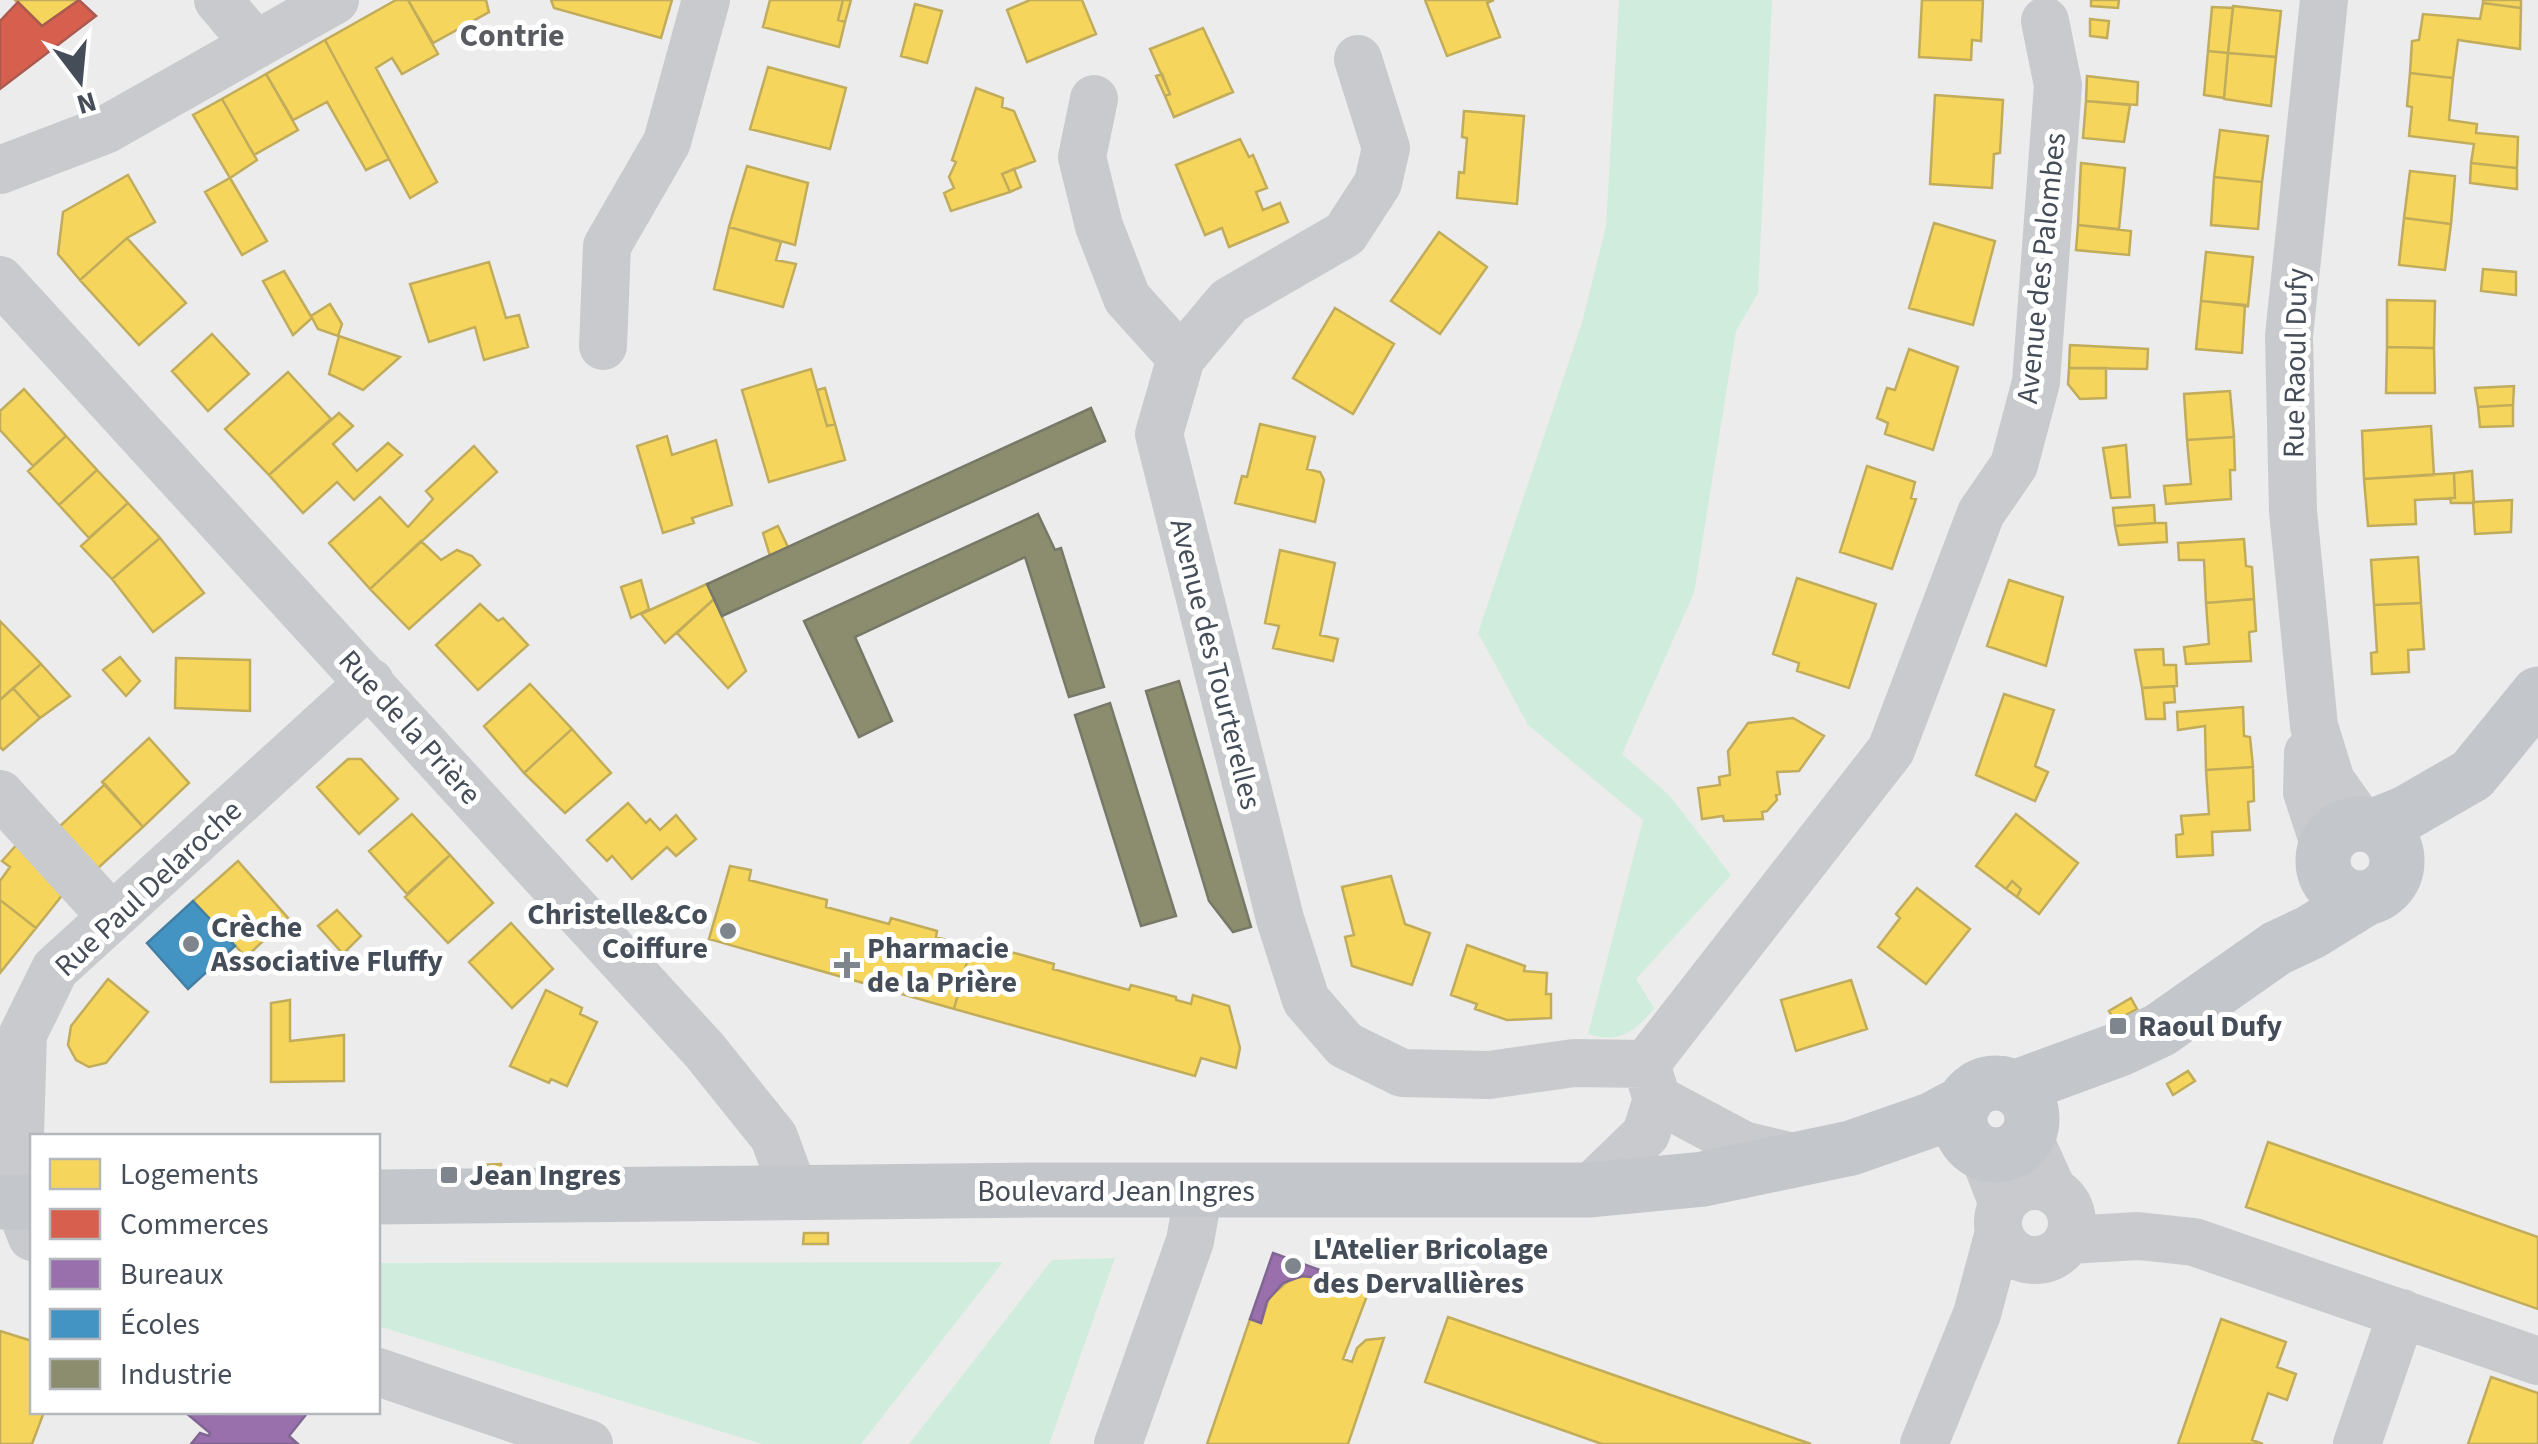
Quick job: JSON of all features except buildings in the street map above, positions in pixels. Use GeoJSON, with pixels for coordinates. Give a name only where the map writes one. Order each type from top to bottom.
{"type":"FeatureCollection","features":[{"type":"Feature","properties":{"kind":"main road","name":"Boulevard Jean Ingres"},"geometry":{"type":"LineString","coordinates":[[380,1197],[1588,1190],[1703,1179],[1826,1154],[1932,1120],[1999,1125],[2120,1049],[2160,1030],[2277,948],[2358,854],[2427,843],[2456,811],[2472,775],[2538,694]]}},
{"type":"Feature","properties":{"kind":"street"},"geometry":{"type":"LineString","coordinates":[[218,0],[256,45]]}},
{"type":"Feature","properties":{"kind":"street"},"geometry":{"type":"LineString","coordinates":[[0,170],[105,130],[335,0]]}},
{"type":"Feature","properties":{"kind":"street"},"geometry":{"type":"LineString","coordinates":[[603,346],[606,246],[667,142],[706,0]]}},
{"type":"Feature","properties":{"kind":"street","name":"Rue Raoul Dufy"},"geometry":{"type":"LineString","coordinates":[[2324,0],[2289,336],[2293,511],[2314,726],[2358,854]]}},
{"type":"Feature","properties":{"kind":"street","name":"Avenue des Palombes"},"geometry":{"type":"LineString","coordinates":[[1588,1190],[1646,1134],[1652,1081],[1891,750],[1981,512],[2014,464],[2036,382],[2058,85],[2045,21]]}},
{"type":"Feature","properties":{"kind":"street","name":"Avenue des Tourterelles"},"geometry":{"type":"LineString","coordinates":[[1358,58],[1386,148],[1378,183],[1345,234],[1229,301],[1180,358],[1159,434],[1280,918],[1306,1000],[1344,1044],[1402,1074],[1489,1075],[1574,1062],[1652,1081]]}},
{"type":"Feature","properties":{"kind":"street"},"geometry":{"type":"LineString","coordinates":[[1094,98],[1082,156],[1099,226],[1127,298],[1180,358]]}},
{"type":"Feature","properties":{"kind":"street","name":"Rue de la Prière"},"geometry":{"type":"LineString","coordinates":[[0,280],[751,1104],[774,1137],[794,1192]]}},
{"type":"Feature","properties":{"kind":"street","name":"Rue Paul Delaroche"},"geometry":{"type":"LineString","coordinates":[[21,1211],[23,1034],[55,968],[370,682]]}},
{"type":"Feature","properties":{"kind":"street"},"geometry":{"type":"LineString","coordinates":[[0,794],[112,916]]}},
{"type":"Feature","properties":{"kind":"street"},"geometry":{"type":"LineString","coordinates":[[1652,1081],[1743,1145],[1826,1154]]}},
{"type":"Feature","properties":{"kind":"street"},"geometry":{"type":"LineString","coordinates":[[1924,1444],[1977,1314],[2004,1282],[2036,1221],[1999,1125]]}},
{"type":"Feature","properties":{"kind":"street"},"geometry":{"type":"LineString","coordinates":[[1118,1444],[1190,1241],[1199,1191]]}},
{"type":"Feature","properties":{"kind":"street"},"geometry":{"type":"LineString","coordinates":[[2036,1221],[2194,1242],[2538,1360]]}},
{"type":"Feature","properties":{"kind":"street"},"geometry":{"type":"LineString","coordinates":[[2357,1444],[2402,1313]]}},
{"type":"Feature","properties":{"kind":"street"},"geometry":{"type":"LineString","coordinates":[[380,1373],[589,1444]]}},
{"type":"Feature","properties":{"kind":"green space"},"geometry":{"type":"Polygon","coordinates":[[[1619,0],[1772,0],[1758,293],[1736,331],[1694,593],[1622,754],[1669,795],[1731,875],[1636,979],[1654,1008],[1633,1029],[1608,1038],[1588,1034],[1643,820],[1528,725],[1478,633],[1582,323],[1606,226],[1619,0]]]}},
{"type":"Feature","properties":{"kind":"green space"},"geometry":{"type":"Polygon","coordinates":[[[1115,1258],[1049,1444],[909,1444],[1052,1260],[1115,1258]]]}},
{"type":"Feature","properties":{"kind":"green space"},"geometry":{"type":"Polygon","coordinates":[[[1003,1262],[861,1444],[762,1444],[380,1327],[380,1263],[1003,1262]]]}},
{"type":"Feature","properties":{"kind":"place","name":"Christelle&Co Coiffure"},"geometry":{"type":"Point","coordinates":[728,931]}},
{"type":"Feature","properties":{"kind":"place","name":"Crèche Associative Fluffy"},"geometry":{"type":"Point","coordinates":[191,944]}},
{"type":"Feature","properties":{"kind":"place","name":"Pharmacie de la Prière"},"geometry":{"type":"Point","coordinates":[847,965]}},
{"type":"Feature","properties":{"kind":"place","name":"Raoul Dufy"},"geometry":{"type":"Point","coordinates":[2118,1026]}},
{"type":"Feature","properties":{"kind":"place","name":"Jean Ingres"},"geometry":{"type":"Point","coordinates":[449,1175]}},
{"type":"Feature","properties":{"kind":"place","name":"L'Atelier Bricolage des Dervallières"},"geometry":{"type":"Point","coordinates":[1293,1266]}},
{"type":"Feature","properties":{"kind":"district","name":"Contrie"},"geometry":{"type":"Point","coordinates":[512,35]}}]}
